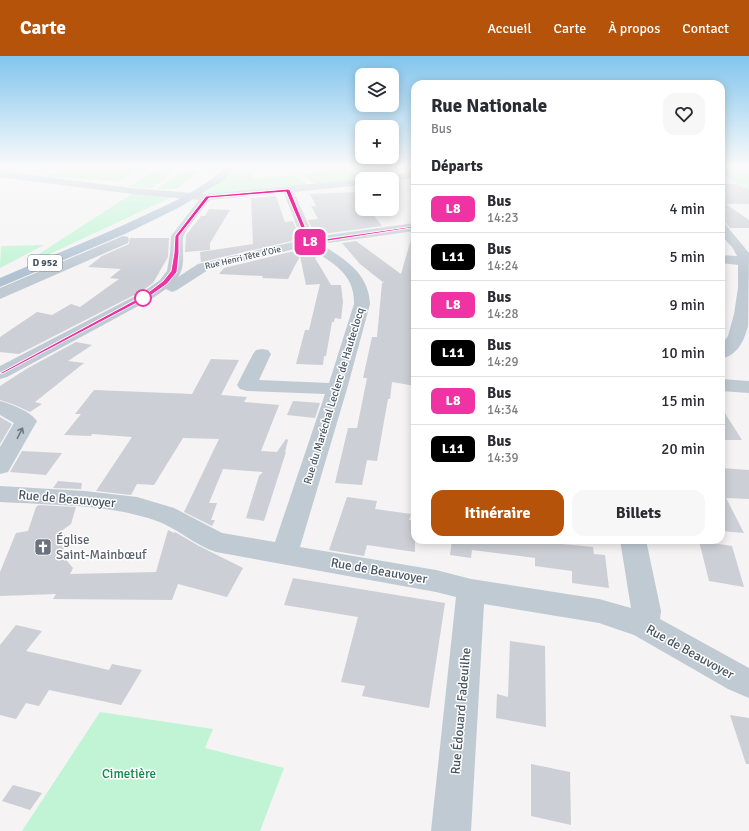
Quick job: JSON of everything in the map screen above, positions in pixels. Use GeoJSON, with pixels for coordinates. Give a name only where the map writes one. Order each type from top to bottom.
{"type":"FeatureCollection","features":[{"type":"Feature","properties":{"kind":"main road","name":"D 952"},"geometry":{"type":"LineString","coordinates":[[0,283],[123,230],[182,202]]}},
{"type":"Feature","properties":{"kind":"street"},"geometry":{"type":"LineString","coordinates":[[0,372],[148,295],[165,283],[174,272],[177,253],[177,236],[192,202]]}},
{"type":"Feature","properties":{"kind":"street"},"geometry":{"type":"LineString","coordinates":[[293,202],[309,242]]}},
{"type":"Feature","properties":{"kind":"street","name":"Rue Henri Tête d'Oie"},"geometry":{"type":"LineString","coordinates":[[172,287],[203,267],[309,242],[411,228]]}},
{"type":"Feature","properties":{"kind":"street"},"geometry":{"type":"LineString","coordinates":[[725,231],[734,241],[744,257],[746,278],[743,314],[732,345],[725,351]]}},
{"type":"Feature","properties":{"kind":"street"},"geometry":{"type":"LineString","coordinates":[[0,294],[123,240]]}},
{"type":"Feature","properties":{"kind":"street","name":"Rue du Maréchal Leclerc de Hauteclocq"},"geometry":{"type":"LineString","coordinates":[[284,555],[338,389],[362,304],[362,294],[352,273],[342,264],[309,242]]}},
{"type":"Feature","properties":{"kind":"street"},"geometry":{"type":"LineString","coordinates":[[725,259],[744,261]]}},
{"type":"Feature","properties":{"kind":"street"},"geometry":{"type":"LineString","coordinates":[[262,354],[247,386],[338,389]]}},
{"type":"Feature","properties":{"kind":"street"},"geometry":{"type":"LineString","coordinates":[[725,385],[749,387]]}},
{"type":"Feature","properties":{"kind":"street"},"geometry":{"type":"LineString","coordinates":[[0,407],[26,421],[0,467]]}},
{"type":"Feature","properties":{"kind":"street","name":"Rue de Beauvoyer"},"geometry":{"type":"LineString","coordinates":[[0,494],[85,499],[137,506],[165,514],[216,542],[436,581],[472,590],[599,611],[644,625],[739,679],[749,683]]}},
{"type":"Feature","properties":{"kind":"street"},"geometry":{"type":"LineString","coordinates":[[634,544],[646,611],[644,625]]}},
{"type":"Feature","properties":{"kind":"street","name":"Rue Édouard Fadeuilhe"},"geometry":{"type":"LineString","coordinates":[[450,831],[472,590]]}},
{"type":"Feature","properties":{"kind":"green space"},"geometry":{"type":"Polygon","coordinates":[[[119,202],[161,202],[41,258],[33,258],[119,202]]]}},
{"type":"Feature","properties":{"kind":"green space"},"geometry":{"type":"Polygon","coordinates":[[[44,245],[0,268],[1,246],[44,245]]]}},
{"type":"Feature","properties":{"kind":"green space","name":"Cimetière"},"geometry":{"type":"Polygon","coordinates":[[[100,712],[213,729],[205,748],[284,768],[260,831],[22,831],[100,712]]]}},
{"type":"Feature","properties":{"kind":"building"},"geometry":{"type":"Polygon","coordinates":[[[251,202],[278,202],[285,222],[293,221],[300,239],[201,262],[200,252],[253,244],[251,202]]]}},
{"type":"Feature","properties":{"kind":"building"},"geometry":{"type":"Polygon","coordinates":[[[314,202],[355,202],[355,216],[374,216],[382,226],[315,235],[308,220],[318,219],[311,206],[316,206],[314,202]]]}},
{"type":"Feature","properties":{"kind":"building"},"geometry":{"type":"Polygon","coordinates":[[[725,202],[749,202],[749,204],[726,204],[749,220],[749,228],[730,228],[726,223],[725,202]]]}},
{"type":"Feature","properties":{"kind":"building"},"geometry":{"type":"Polygon","coordinates":[[[209,209],[230,210],[210,243],[210,250],[185,252],[186,235],[201,216],[205,216],[209,209]]]}},
{"type":"Feature","properties":{"kind":"building"},"geometry":{"type":"Polygon","coordinates":[[[130,238],[169,238],[168,257],[153,283],[142,291],[19,354],[0,352],[0,337],[37,312],[52,315],[71,304],[80,307],[119,279],[110,278],[121,269],[88,267],[102,256],[129,244],[130,238]]]}},
{"type":"Feature","properties":{"kind":"building"},"geometry":{"type":"Polygon","coordinates":[[[411,239],[411,385],[392,382],[390,399],[388,399],[377,461],[367,460],[362,485],[335,483],[348,428],[357,428],[367,378],[363,378],[372,337],[377,337],[382,283],[384,283],[360,264],[342,243],[356,241],[401,274],[411,239]]]}},
{"type":"Feature","properties":{"kind":"building"},"geometry":{"type":"Polygon","coordinates":[[[307,248],[320,256],[315,258],[331,285],[341,285],[343,302],[341,319],[335,318],[334,322],[332,322],[323,365],[296,364],[305,330],[309,330],[320,284],[306,285],[300,256],[288,279],[219,274],[224,268],[307,248]]]}},
{"type":"Feature","properties":{"kind":"building"},"geometry":{"type":"Polygon","coordinates":[[[76,342],[92,345],[68,361],[84,363],[35,402],[42,404],[30,412],[0,400],[0,386],[28,368],[76,342]]]}},
{"type":"Feature","properties":{"kind":"building"},"geometry":{"type":"Polygon","coordinates":[[[211,359],[239,360],[221,395],[247,397],[244,402],[279,405],[261,451],[277,452],[286,439],[288,440],[286,452],[264,521],[246,518],[259,476],[263,472],[223,469],[209,503],[217,503],[211,520],[215,520],[212,526],[184,512],[219,439],[183,438],[154,485],[137,484],[131,495],[96,491],[132,437],[92,434],[91,436],[64,435],[81,414],[75,414],[94,390],[192,394],[211,359]]]}},
{"type":"Feature","properties":{"kind":"building"},"geometry":{"type":"Polygon","coordinates":[[[293,401],[320,403],[315,418],[287,415],[293,401]]]}},
{"type":"Feature","properties":{"kind":"building"},"geometry":{"type":"Polygon","coordinates":[[[725,413],[742,440],[725,440],[725,413]]]}},
{"type":"Feature","properties":{"kind":"building"},"geometry":{"type":"Polygon","coordinates":[[[0,417],[12,424],[0,444],[0,417]]]}},
{"type":"Feature","properties":{"kind":"building"},"geometry":{"type":"Polygon","coordinates":[[[22,451],[62,453],[46,475],[10,472],[22,451]]]}},
{"type":"Feature","properties":{"kind":"building"},"geometry":{"type":"Polygon","coordinates":[[[725,468],[749,470],[749,499],[726,498],[744,533],[725,531],[725,468]]]}},
{"type":"Feature","properties":{"kind":"building"},"geometry":{"type":"Polygon","coordinates":[[[58,481],[82,483],[81,489],[53,488],[58,481]]]}},
{"type":"Feature","properties":{"kind":"building"},"geometry":{"type":"Polygon","coordinates":[[[347,497],[377,501],[375,509],[411,514],[409,520],[411,520],[411,544],[415,544],[415,552],[367,545],[364,556],[329,550],[347,497]]]}},
{"type":"Feature","properties":{"kind":"building"},"geometry":{"type":"Polygon","coordinates":[[[39,505],[76,507],[71,524],[60,532],[67,537],[62,555],[73,568],[70,574],[156,572],[168,530],[174,533],[175,532],[243,568],[227,597],[178,584],[172,600],[53,599],[56,594],[0,596],[0,572],[16,533],[28,531],[36,507],[39,505]]]}},
{"type":"Feature","properties":{"kind":"building"},"geometry":{"type":"Polygon","coordinates":[[[451,544],[562,544],[593,547],[594,554],[605,555],[609,588],[572,583],[572,571],[535,566],[535,558],[472,550],[471,558],[450,555],[451,544]]]}},
{"type":"Feature","properties":{"kind":"building"},"geometry":{"type":"Polygon","coordinates":[[[700,544],[732,546],[744,587],[709,581],[700,544]]]}},
{"type":"Feature","properties":{"kind":"building"},"geometry":{"type":"Polygon","coordinates":[[[293,578],[445,603],[429,708],[362,696],[365,686],[341,682],[358,617],[284,605],[293,578]]]}},
{"type":"Feature","properties":{"kind":"building"},"geometry":{"type":"Polygon","coordinates":[[[16,625],[42,631],[26,651],[109,670],[112,664],[142,670],[121,705],[49,690],[39,706],[26,703],[16,719],[0,715],[0,645],[16,625]]]}},
{"type":"Feature","properties":{"kind":"building"},"geometry":{"type":"Polygon","coordinates":[[[510,641],[545,646],[546,727],[496,718],[497,694],[508,697],[510,641]]]}},
{"type":"Feature","properties":{"kind":"building"},"geometry":{"type":"Polygon","coordinates":[[[730,715],[749,718],[749,764],[746,764],[730,715]]]}},
{"type":"Feature","properties":{"kind":"building"},"geometry":{"type":"Polygon","coordinates":[[[531,764],[570,772],[571,825],[531,816],[531,764]]]}},
{"type":"Feature","properties":{"kind":"building"},"geometry":{"type":"Polygon","coordinates":[[[13,785],[42,793],[30,810],[2,801],[13,785]]]}},
{"type":"Feature","properties":{"kind":"bus line","name":"L8"},"geometry":{"type":"LineString","coordinates":[[0,373],[148,295],[165,283],[174,272],[177,253],[177,236],[203,202]]}},
{"type":"Feature","properties":{"kind":"bus line","name":"L8"},"geometry":{"type":"LineString","coordinates":[[293,202],[309,242],[411,228]]}},
{"type":"Feature","properties":{"kind":"place","name":"Église Saint-Mainbœuf"},"geometry":{"type":"Point","coordinates":[43,547]}}]}
